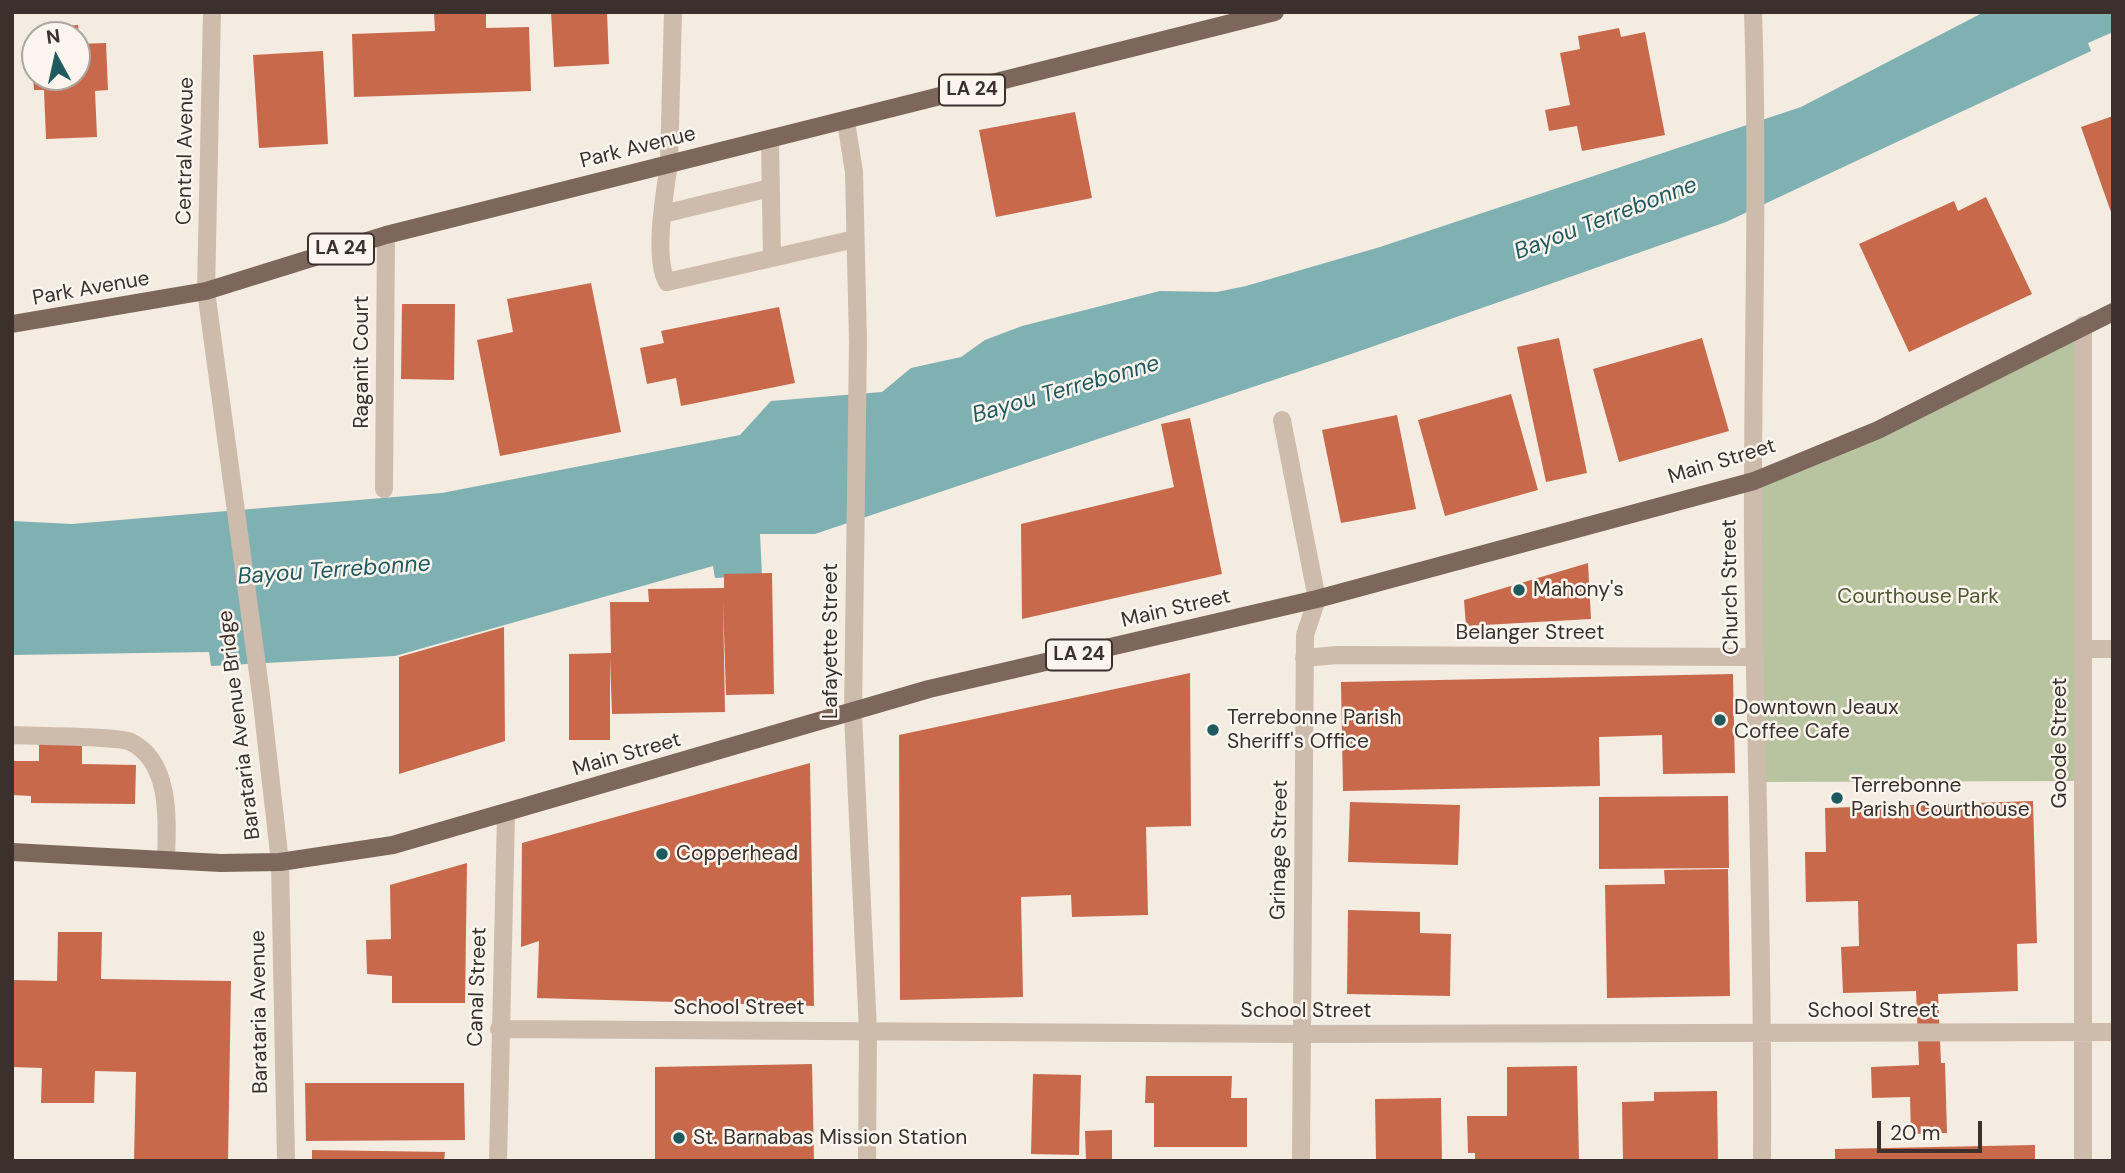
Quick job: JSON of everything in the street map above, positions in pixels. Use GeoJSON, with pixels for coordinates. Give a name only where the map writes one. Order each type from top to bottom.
{"type":"FeatureCollection","features":[{"type":"Feature","properties":{"kind":"main road","name":"Park Avenue"},"geometry":{"type":"LineString","coordinates":[[12,324],[206,291],[386,235],[1275,12]]}},
{"type":"Feature","properties":{"kind":"main road","name":"Main Street"},"geometry":{"type":"LineString","coordinates":[[12,852],[166,860],[280,862],[393,845],[853,714],[929,689],[1317,599],[1754,481],[1878,430],[2082,325],[2113,312]]}},
{"type":"Feature","properties":{"kind":"street","name":"Central Avenue"},"geometry":{"type":"LineString","coordinates":[[206,291],[212,12]]}},
{"type":"Feature","properties":{"kind":"street"},"geometry":{"type":"LineString","coordinates":[[673,12],[669,163],[663,214],[662,273],[667,282],[855,239]]}},
{"type":"Feature","properties":{"kind":"street","name":"Church Street"},"geometry":{"type":"LineString","coordinates":[[1752,12],[1756,120],[1755,657],[1763,1035],[1762,1161]]}},
{"type":"Feature","properties":{"kind":"street","name":"Lafayette Street"},"geometry":{"type":"LineString","coordinates":[[845,122],[854,172],[858,342],[853,714],[868,1031],[867,1161]]}},
{"type":"Feature","properties":{"kind":"street"},"geometry":{"type":"LineString","coordinates":[[770,140],[772,258]]}},
{"type":"Feature","properties":{"kind":"street"},"geometry":{"type":"LineString","coordinates":[[663,214],[770,188]]}},
{"type":"Feature","properties":{"kind":"street","name":"Raganit Court"},"geometry":{"type":"LineString","coordinates":[[384,489],[386,235]]}},
{"type":"Feature","properties":{"kind":"street","name":"Barataria Avenue Bridge"},"geometry":{"type":"LineString","coordinates":[[206,291],[261,695],[280,862]]}},
{"type":"Feature","properties":{"kind":"street","name":"Goode Street"},"geometry":{"type":"LineString","coordinates":[[2082,325],[2083,1161]]}},
{"type":"Feature","properties":{"kind":"street","name":"Grinage Street"},"geometry":{"type":"LineString","coordinates":[[1282,420],[1317,599],[1305,635],[1304,658],[1301,1161]]}},
{"type":"Feature","properties":{"kind":"street"},"geometry":{"type":"LineString","coordinates":[[2083,649],[2113,649]]}},
{"type":"Feature","properties":{"kind":"street","name":"Belanger Street"},"geometry":{"type":"LineString","coordinates":[[1304,658],[1337,655],[1755,657]]}},
{"type":"Feature","properties":{"kind":"street"},"geometry":{"type":"LineString","coordinates":[[12,735],[130,741],[149,756],[161,782],[167,804],[166,860]]}},
{"type":"Feature","properties":{"kind":"street","name":"Canal Street"},"geometry":{"type":"LineString","coordinates":[[498,1161],[506,814]]}},
{"type":"Feature","properties":{"kind":"street","name":"Barataria Avenue"},"geometry":{"type":"LineString","coordinates":[[280,862],[286,1161]]}},
{"type":"Feature","properties":{"kind":"street","name":"School Street"},"geometry":{"type":"LineString","coordinates":[[499,1029],[1763,1035],[2113,1032]]}},
{"type":"Feature","properties":{"kind":"green space","name":"Courthouse Park"},"geometry":{"type":"Polygon","coordinates":[[[2083,325],[2083,781],[1758,782],[1754,481],[2083,325]]]}},
{"type":"Feature","properties":{"kind":"water","name":"Bayou Terrebonne"},"geometry":{"type":"Polygon","coordinates":[[[1984,12],[2113,12],[2113,32],[2088,43],[2091,51],[1726,222],[1357,352],[815,534],[760,534],[762,575],[715,578],[713,566],[395,656],[211,666],[209,652],[12,655],[12,521],[72,524],[442,493],[740,435],[771,401],[882,392],[911,368],[961,357],[985,340],[1022,326],[1160,291],[1217,292],[1246,286],[1380,247],[1801,107],[1984,12]]]}},
{"type":"Feature","properties":{"kind":"building"},"geometry":{"type":"Polygon","coordinates":[[[434,12],[486,12],[486,28],[529,27],[531,91],[354,97],[352,34],[435,31],[434,12]]]}},
{"type":"Feature","properties":{"kind":"building"},"geometry":{"type":"Polygon","coordinates":[[[551,12],[607,12],[609,64],[554,67],[551,12]]]}},
{"type":"Feature","properties":{"kind":"building"},"geometry":{"type":"Polygon","coordinates":[[[1619,28],[1621,37],[1645,32],[1665,135],[1582,151],[1577,126],[1549,131],[1545,110],[1570,105],[1560,53],[1580,49],[1578,36],[1619,28]]]}},
{"type":"Feature","properties":{"kind":"building"},"geometry":{"type":"Polygon","coordinates":[[[106,43],[108,90],[95,91],[97,137],[46,139],[44,91],[91,91],[91,44],[106,43]]]}},
{"type":"Feature","properties":{"kind":"building"},"geometry":{"type":"Polygon","coordinates":[[[323,51],[328,144],[259,148],[253,55],[323,51]]]}},
{"type":"Feature","properties":{"kind":"building"},"geometry":{"type":"Polygon","coordinates":[[[1075,112],[1092,198],[996,217],[979,130],[1075,112]]]}},
{"type":"Feature","properties":{"kind":"building"},"geometry":{"type":"Polygon","coordinates":[[[2113,116],[2113,215],[2112,215],[2081,127],[2113,116]]]}},
{"type":"Feature","properties":{"kind":"building"},"geometry":{"type":"Polygon","coordinates":[[[1986,197],[2032,294],[1909,352],[1859,244],[1954,201],[1958,211],[1986,197]]]}},
{"type":"Feature","properties":{"kind":"building"},"geometry":{"type":"Polygon","coordinates":[[[591,283],[621,432],[500,456],[477,340],[513,332],[507,299],[591,283]]]}},
{"type":"Feature","properties":{"kind":"building"},"geometry":{"type":"Polygon","coordinates":[[[402,304],[455,304],[454,380],[401,379],[402,304]]]}},
{"type":"Feature","properties":{"kind":"building"},"geometry":{"type":"Polygon","coordinates":[[[779,307],[795,383],[681,406],[676,378],[647,384],[640,348],[664,343],[661,331],[779,307]]]}},
{"type":"Feature","properties":{"kind":"building"},"geometry":{"type":"Polygon","coordinates":[[[1559,338],[1587,473],[1546,482],[1517,347],[1559,338]]]}},
{"type":"Feature","properties":{"kind":"building"},"geometry":{"type":"Polygon","coordinates":[[[1702,338],[1729,431],[1619,462],[1593,369],[1702,338]]]}},
{"type":"Feature","properties":{"kind":"building"},"geometry":{"type":"Polygon","coordinates":[[[1511,394],[1538,490],[1445,516],[1418,420],[1511,394]]]}},
{"type":"Feature","properties":{"kind":"building"},"geometry":{"type":"Polygon","coordinates":[[[1397,415],[1416,509],[1341,523],[1322,430],[1397,415]]]}},
{"type":"Feature","properties":{"kind":"building"},"geometry":{"type":"Polygon","coordinates":[[[1190,418],[1222,574],[1022,619],[1021,524],[1174,487],[1161,424],[1190,418]]]}},
{"type":"Feature","properties":{"kind":"building"},"geometry":{"type":"Polygon","coordinates":[[[1588,563],[1591,619],[1466,626],[1464,600],[1588,563]]]}},
{"type":"Feature","properties":{"kind":"building"},"geometry":{"type":"Polygon","coordinates":[[[772,573],[774,694],[726,695],[723,601],[725,712],[612,714],[610,658],[610,740],[569,740],[569,654],[611,653],[610,602],[649,602],[648,589],[724,588],[724,574],[772,573]]]}},
{"type":"Feature","properties":{"kind":"building"},"geometry":{"type":"Polygon","coordinates":[[[504,627],[505,741],[399,774],[399,657],[504,627]]]}},
{"type":"Feature","properties":{"kind":"building"},"geometry":{"type":"Polygon","coordinates":[[[1190,673],[1191,826],[1146,827],[1148,915],[1072,917],[1071,895],[1021,897],[1023,997],[900,1000],[899,735],[1190,673]]]}},
{"type":"Feature","properties":{"kind":"building"},"geometry":{"type":"Polygon","coordinates":[[[1733,674],[1735,773],[1663,774],[1662,735],[1599,737],[1600,786],[1343,791],[1341,682],[1733,674]]]}},
{"type":"Feature","properties":{"kind":"building"},"geometry":{"type":"Polygon","coordinates":[[[39,743],[82,744],[82,764],[136,765],[135,804],[31,803],[31,796],[12,795],[12,761],[39,761],[39,743]]]}},
{"type":"Feature","properties":{"kind":"building"},"geometry":{"type":"Polygon","coordinates":[[[810,763],[814,1006],[537,998],[539,941],[521,947],[522,843],[810,763]]]}},
{"type":"Feature","properties":{"kind":"building"},"geometry":{"type":"Polygon","coordinates":[[[1728,796],[1729,868],[1599,869],[1599,797],[1728,796]]]}},
{"type":"Feature","properties":{"kind":"building"},"geometry":{"type":"Polygon","coordinates":[[[2033,801],[2037,943],[2017,944],[2018,991],[1938,994],[1941,1063],[1945,1063],[1947,1133],[1911,1134],[1910,1097],[1872,1098],[1871,1067],[1919,1065],[1916,991],[1843,993],[1841,947],[1859,946],[1858,901],[1806,902],[1805,852],[1826,852],[1825,808],[2033,801]]]}},
{"type":"Feature","properties":{"kind":"building"},"geometry":{"type":"Polygon","coordinates":[[[1350,802],[1460,805],[1458,865],[1348,862],[1350,802]]]}},
{"type":"Feature","properties":{"kind":"building"},"geometry":{"type":"Polygon","coordinates":[[[467,863],[465,1003],[392,1003],[392,976],[367,974],[366,940],[391,939],[390,885],[467,863]]]}},
{"type":"Feature","properties":{"kind":"building"},"geometry":{"type":"Polygon","coordinates":[[[1728,869],[1730,996],[1607,998],[1605,885],[1665,884],[1664,870],[1728,869]]]}},
{"type":"Feature","properties":{"kind":"building"},"geometry":{"type":"Polygon","coordinates":[[[1348,910],[1420,912],[1420,933],[1451,934],[1450,996],[1347,994],[1348,910]]]}},
{"type":"Feature","properties":{"kind":"building"},"geometry":{"type":"Polygon","coordinates":[[[58,932],[102,932],[101,979],[231,981],[228,1161],[134,1161],[136,1072],[95,1071],[94,1103],[41,1103],[42,1068],[12,1067],[12,980],[57,981],[58,932]]]}},
{"type":"Feature","properties":{"kind":"building"},"geometry":{"type":"Polygon","coordinates":[[[812,1064],[814,1161],[655,1161],[655,1067],[812,1064]]]}},
{"type":"Feature","properties":{"kind":"building"},"geometry":{"type":"Polygon","coordinates":[[[1577,1066],[1579,1161],[1475,1161],[1475,1153],[1468,1153],[1467,1116],[1507,1116],[1507,1067],[1577,1066]]]}},
{"type":"Feature","properties":{"kind":"building"},"geometry":{"type":"Polygon","coordinates":[[[1033,1074],[1081,1075],[1079,1155],[1031,1154],[1033,1074]]]}},
{"type":"Feature","properties":{"kind":"building"},"geometry":{"type":"Polygon","coordinates":[[[1146,1076],[1232,1076],[1231,1098],[1247,1098],[1247,1147],[1154,1147],[1154,1103],[1145,1103],[1146,1076]]]}},
{"type":"Feature","properties":{"kind":"building"},"geometry":{"type":"Polygon","coordinates":[[[305,1083],[464,1083],[465,1140],[306,1141],[305,1083]]]}},
{"type":"Feature","properties":{"kind":"building"},"geometry":{"type":"Polygon","coordinates":[[[1717,1091],[1718,1160],[1623,1161],[1622,1102],[1654,1101],[1654,1092],[1717,1091]]]}},
{"type":"Feature","properties":{"kind":"building"},"geometry":{"type":"Polygon","coordinates":[[[1441,1098],[1442,1161],[1376,1161],[1375,1099],[1441,1098]]]}},
{"type":"Feature","properties":{"kind":"building"},"geometry":{"type":"Polygon","coordinates":[[[1112,1130],[1112,1161],[1086,1161],[1085,1131],[1112,1130]]]}},
{"type":"Feature","properties":{"kind":"building"},"geometry":{"type":"Polygon","coordinates":[[[2035,1145],[2035,1161],[1835,1161],[1835,1149],[2035,1145]]]}},
{"type":"Feature","properties":{"kind":"building"},"geometry":{"type":"Polygon","coordinates":[[[312,1150],[445,1152],[444,1161],[312,1161],[312,1150]]]}},
{"type":"Feature","properties":{"kind":"place","name":"Mahony's"},"geometry":{"type":"Point","coordinates":[1519,590]}},
{"type":"Feature","properties":{"kind":"place","name":"Downtown Jeaux Coffee Cafe"},"geometry":{"type":"Point","coordinates":[1720,720]}},
{"type":"Feature","properties":{"kind":"place","name":"Terrebonne Parish Sheriff's Office"},"geometry":{"type":"Point","coordinates":[1213,730]}},
{"type":"Feature","properties":{"kind":"place","name":"Terrebonne Parish Courthouse"},"geometry":{"type":"Point","coordinates":[1837,798]}},
{"type":"Feature","properties":{"kind":"place","name":"Copperhead"},"geometry":{"type":"Point","coordinates":[662,854]}},
{"type":"Feature","properties":{"kind":"place","name":"St. Barnabas Mission Station"},"geometry":{"type":"Point","coordinates":[679,1138]}}]}
